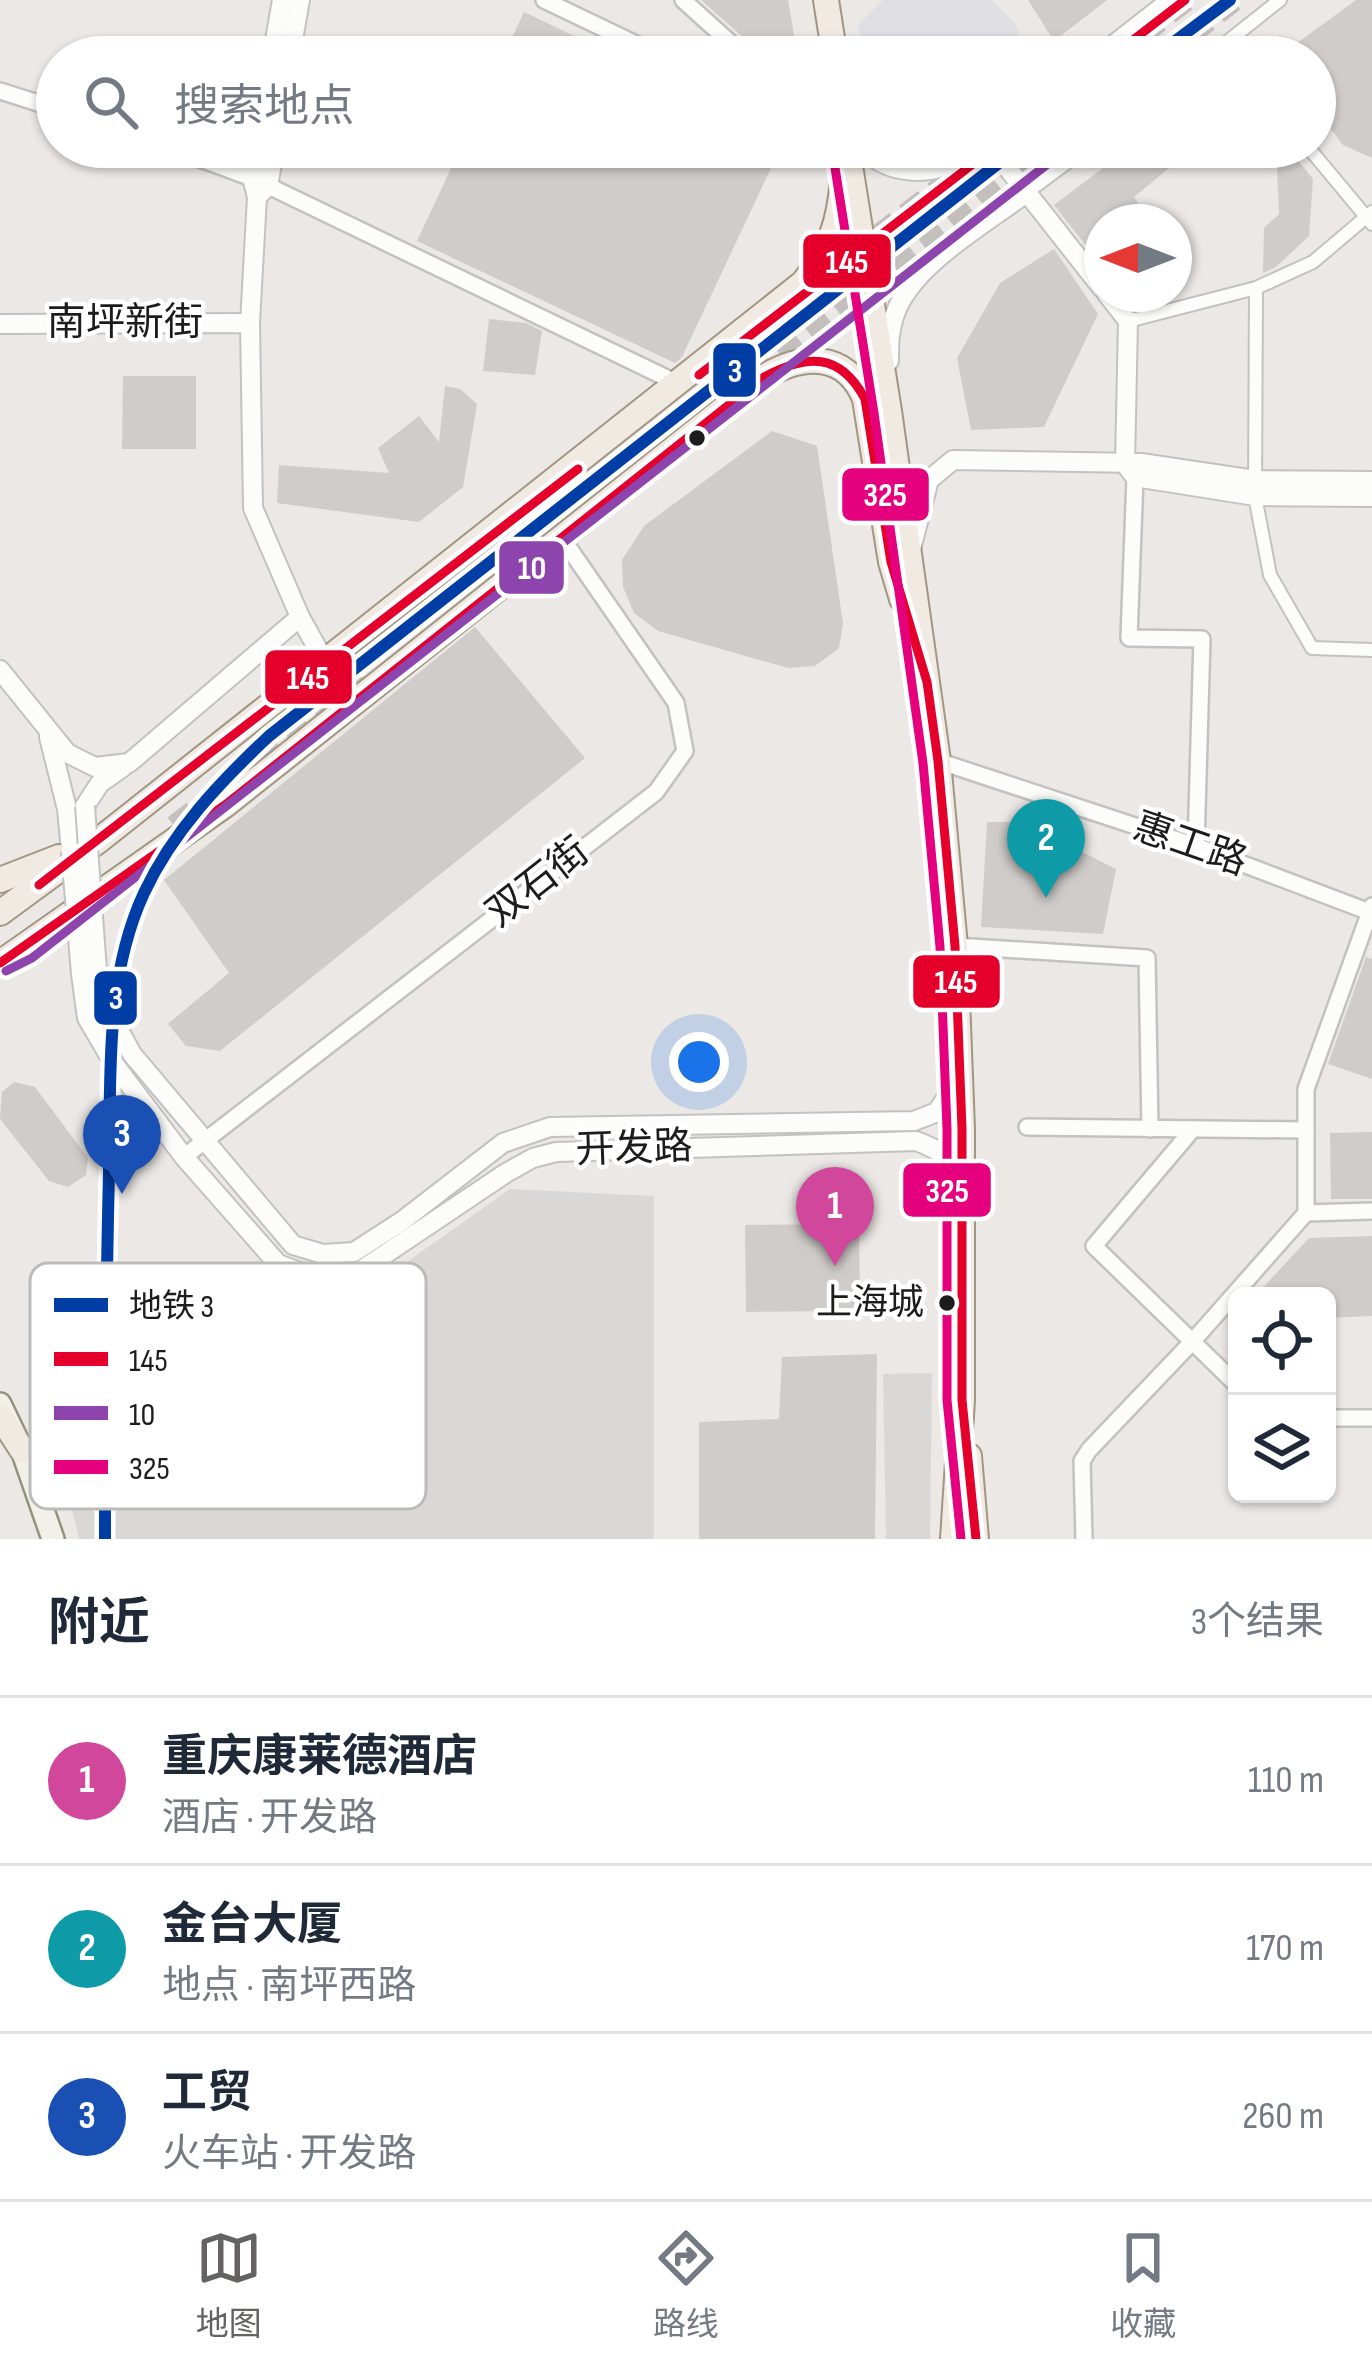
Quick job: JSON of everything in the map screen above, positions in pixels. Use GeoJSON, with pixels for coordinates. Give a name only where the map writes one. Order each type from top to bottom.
{"type":"FeatureCollection","features":[{"type":"Feature","properties":{"kind":"main road"},"geometry":{"type":"LineString","coordinates":[[826,0],[832,36]]}},
{"type":"Feature","properties":{"kind":"main road"},"geometry":{"type":"LineString","coordinates":[[0,914],[803,283],[832,241],[843,168]]}},
{"type":"Feature","properties":{"kind":"main road"},"geometry":{"type":"LineString","coordinates":[[848,168],[889,411],[938,760],[955,946],[962,1400],[953,1539]]}},
{"type":"Feature","properties":{"kind":"main road"},"geometry":{"type":"LineString","coordinates":[[0,963],[226,805],[782,366],[819,361],[848,372],[859,383],[891,562],[927,682]]}},
{"type":"Feature","properties":{"kind":"main road"},"geometry":{"type":"LineString","coordinates":[[3,880],[98,841]]}},
{"type":"Feature","properties":{"kind":"main road"},"geometry":{"type":"LineString","coordinates":[[962,1400],[976,1539]]}},
{"type":"Feature","properties":{"kind":"main road"},"geometry":{"type":"LineString","coordinates":[[0,1404],[30,1473]]}},
{"type":"Feature","properties":{"kind":"main road"},"geometry":{"type":"LineString","coordinates":[[0,1416],[22,1450]]}},
{"type":"Feature","properties":{"kind":"main road"},"geometry":{"type":"LineString","coordinates":[[43,1509],[53,1539]]}},
{"type":"Feature","properties":{"kind":"street"},"geometry":{"type":"LineString","coordinates":[[276,36],[282,0]]}},
{"type":"Feature","properties":{"kind":"street"},"geometry":{"type":"LineString","coordinates":[[294,36],[300,0]]}},
{"type":"Feature","properties":{"kind":"street"},"geometry":{"type":"LineString","coordinates":[[544,0],[619,36]]}},
{"type":"Feature","properties":{"kind":"street"},"geometry":{"type":"LineString","coordinates":[[683,0],[723,36]]}},
{"type":"Feature","properties":{"kind":"street"},"geometry":{"type":"LineString","coordinates":[[1120,36],[1166,0]]}},
{"type":"Feature","properties":{"kind":"street"},"geometry":{"type":"LineString","coordinates":[[1235,36],[1280,0]]}},
{"type":"Feature","properties":{"kind":"street"},"geometry":{"type":"LineString","coordinates":[[0,91],[36,102]]}},
{"type":"Feature","properties":{"kind":"street"},"geometry":{"type":"LineString","coordinates":[[216,168],[677,383]]}},
{"type":"Feature","properties":{"kind":"street"},"geometry":{"type":"LineString","coordinates":[[258,168],[259,187]]}},
{"type":"Feature","properties":{"kind":"street"},"geometry":{"type":"LineString","coordinates":[[259,187],[267,168]]}},
{"type":"Feature","properties":{"kind":"street"},"geometry":{"type":"LineString","coordinates":[[899,168],[933,168]]}},
{"type":"Feature","properties":{"kind":"street"},"geometry":{"type":"LineString","coordinates":[[1007,168],[1084,266]]}},
{"type":"Feature","properties":{"kind":"street"},"geometry":{"type":"LineString","coordinates":[[889,411],[890,335],[903,297],[928,267],[1060,168]]}},
{"type":"Feature","properties":{"kind":"street"},"geometry":{"type":"LineString","coordinates":[[1128,321],[1256,288],[1313,262],[1370,218],[1326,168]]}},
{"type":"Feature","properties":{"kind":"street","name":"南坪新街"},"geometry":{"type":"LineString","coordinates":[[259,187],[250,323],[253,508],[325,662]]}},
{"type":"Feature","properties":{"kind":"street"},"geometry":{"type":"LineString","coordinates":[[1256,288],[1255,488],[1270,575],[1312,648],[1372,650]]}},
{"type":"Feature","properties":{"kind":"street"},"geometry":{"type":"LineString","coordinates":[[1121,312],[1128,321],[1134,468],[1129,638],[1202,639],[1196,846]]}},
{"type":"Feature","properties":{"kind":"street","name":"南坪新街"},"geometry":{"type":"LineString","coordinates":[[0,323],[250,323]]}},
{"type":"Feature","properties":{"kind":"street"},"geometry":{"type":"LineString","coordinates":[[909,560],[928,480],[953,460],[1134,468],[1255,488],[1372,497]]}},
{"type":"Feature","properties":{"kind":"street"},"geometry":{"type":"LineString","coordinates":[[1255,488],[1372,482]]}},
{"type":"Feature","properties":{"kind":"street","name":"双石街"},"geometry":{"type":"LineString","coordinates":[[184,1157],[656,792],[686,751],[676,703],[562,538]]}},
{"type":"Feature","properties":{"kind":"street"},"geometry":{"type":"LineString","coordinates":[[0,670],[67,754],[95,767],[129,764],[300,617]]}},
{"type":"Feature","properties":{"kind":"street","name":"开发路"},"geometry":{"type":"LineString","coordinates":[[46,727],[67,809],[89,972],[132,1054],[293,1245],[322,1254],[354,1252],[503,1143],[550,1126],[914,1120],[937,1112],[960,1077]]}},
{"type":"Feature","properties":{"kind":"street","name":"惠工路"},"geometry":{"type":"LineString","coordinates":[[938,760],[1371,910]]}},
{"type":"Feature","properties":{"kind":"street","name":"开发路"},"geometry":{"type":"LineString","coordinates":[[129,764],[100,783],[86,806],[87,1018],[114,1064],[184,1157],[277,1263]]}},
{"type":"Feature","properties":{"kind":"street"},"geometry":{"type":"LineString","coordinates":[[1084,1539],[1082,1461],[1089,1450],[1306,1213],[1306,1089],[1371,910]]}},
{"type":"Feature","properties":{"kind":"street"},"geometry":{"type":"LineString","coordinates":[[955,946],[1148,958],[1150,1129]]}},
{"type":"Feature","properties":{"kind":"street"},"geometry":{"type":"LineString","coordinates":[[1027,1127],[1306,1130]]}},
{"type":"Feature","properties":{"kind":"street"},"geometry":{"type":"LineString","coordinates":[[1193,1129],[1094,1246],[1228,1376]]}},
{"type":"Feature","properties":{"kind":"street","name":"开发路"},"geometry":{"type":"LineString","coordinates":[[372,1263],[506,1173],[556,1151],[916,1141],[939,1150],[954,1165],[962,1187]]}},
{"type":"Feature","properties":{"kind":"street"},"geometry":{"type":"LineString","coordinates":[[1306,1213],[1372,1211]]}},
{"type":"Feature","properties":{"kind":"street"},"geometry":{"type":"LineString","coordinates":[[1336,1418],[1372,1418]]}},
{"type":"Feature","properties":{"kind":"shaded area"},"geometry":{"type":"Polygon","coordinates":[[[883,0],[991,0],[1016,25],[1019,36],[860,36],[858,25],[883,0]]]}},
{"type":"Feature","properties":{"kind":"shaded area"},"geometry":{"type":"Polygon","coordinates":[[[510,1189],[654,1196],[654,1539],[79,1539],[72,1509],[426,1509],[426,1263],[405,1263],[510,1189]]]}},
{"type":"Feature","properties":{"kind":"shaded area"},"geometry":{"type":"Polygon","coordinates":[[[932,1373],[930,1539],[886,1539],[883,1374],[932,1373]]]}},
{"type":"Feature","properties":{"kind":"building"},"geometry":{"type":"Polygon","coordinates":[[[701,0],[788,0],[794,36],[742,36],[701,0]]]}},
{"type":"Feature","properties":{"kind":"building"},"geometry":{"type":"Polygon","coordinates":[[[1028,0],[1107,0],[1060,36],[1051,36],[1028,0]]]}},
{"type":"Feature","properties":{"kind":"building"},"geometry":{"type":"Polygon","coordinates":[[[1356,0],[1372,0],[1372,158],[1343,145],[1336,136],[1336,36],[1307,36],[1356,0]]]}},
{"type":"Feature","properties":{"kind":"building"},"geometry":{"type":"Polygon","coordinates":[[[524,12],[574,36],[513,36],[524,12]]]}},
{"type":"Feature","properties":{"kind":"building"},"geometry":{"type":"Polygon","coordinates":[[[451,168],[771,168],[682,357],[675,363],[417,241],[451,168]]]}},
{"type":"Feature","properties":{"kind":"building"},"geometry":{"type":"Polygon","coordinates":[[[1103,168],[1169,168],[1134,197],[1139,204],[1084,204],[1084,243],[1054,205],[1103,168]]]}},
{"type":"Feature","properties":{"kind":"building"},"geometry":{"type":"Polygon","coordinates":[[[1277,168],[1304,168],[1313,179],[1309,236],[1263,273],[1264,228],[1279,214],[1277,168]]]}},
{"type":"Feature","properties":{"kind":"building"},"geometry":{"type":"Polygon","coordinates":[[[1054,249],[1084,293],[1084,312],[1098,314],[1044,427],[971,430],[957,358],[1000,283],[1054,249]]]}},
{"type":"Feature","properties":{"kind":"building"},"geometry":{"type":"Polygon","coordinates":[[[489,319],[526,323],[542,331],[535,375],[483,371],[489,319]]]}},
{"type":"Feature","properties":{"kind":"building"},"geometry":{"type":"Polygon","coordinates":[[[123,376],[196,376],[196,449],[122,449],[123,376]]]}},
{"type":"Feature","properties":{"kind":"building"},"geometry":{"type":"Polygon","coordinates":[[[445,386],[460,389],[477,404],[463,487],[419,522],[277,503],[279,465],[389,473],[378,448],[419,416],[439,442],[445,386]]]}},
{"type":"Feature","properties":{"kind":"building"},"geometry":{"type":"Polygon","coordinates":[[[772,431],[817,446],[843,623],[839,648],[815,666],[788,668],[658,631],[634,613],[623,587],[622,560],[644,526],[772,431]]]}},
{"type":"Feature","properties":{"kind":"building"},"geometry":{"type":"Polygon","coordinates":[[[475,627],[585,758],[220,1051],[186,1046],[168,1024],[229,973],[164,880],[475,627]]]}},
{"type":"Feature","properties":{"kind":"building"},"geometry":{"type":"Polygon","coordinates":[[[987,822],[1023,822],[1116,869],[1103,934],[981,927],[987,822]]]}},
{"type":"Feature","properties":{"kind":"building"},"geometry":{"type":"Polygon","coordinates":[[[1366,957],[1372,959],[1372,1079],[1328,1064],[1366,957]]]}},
{"type":"Feature","properties":{"kind":"building"},"geometry":{"type":"Polygon","coordinates":[[[14,1082],[35,1087],[88,1158],[86,1175],[68,1187],[49,1181],[0,1119],[2,1092],[14,1082]]]}},
{"type":"Feature","properties":{"kind":"building"},"geometry":{"type":"Polygon","coordinates":[[[1372,1132],[1372,1199],[1331,1199],[1330,1133],[1372,1132]]]}},
{"type":"Feature","properties":{"kind":"building"},"geometry":{"type":"Polygon","coordinates":[[[859,1224],[860,1311],[746,1312],[745,1225],[859,1224]]]}},
{"type":"Feature","properties":{"kind":"building"},"geometry":{"type":"Polygon","coordinates":[[[1372,1236],[1372,1316],[1336,1318],[1336,1287],[1263,1287],[1309,1238],[1372,1236]]]}},
{"type":"Feature","properties":{"kind":"building"},"geometry":{"type":"Polygon","coordinates":[[[877,1354],[875,1539],[699,1539],[699,1422],[779,1419],[782,1357],[877,1354]]]}},
{"type":"Feature","properties":{"kind":"tunnel"},"geometry":{"type":"LineString","coordinates":[[1138,36],[1185,0]]}},
{"type":"Feature","properties":{"kind":"tunnel"},"geometry":{"type":"LineString","coordinates":[[1187,36],[1233,0]]}},
{"type":"Feature","properties":{"kind":"tunnel"},"geometry":{"type":"LineString","coordinates":[[792,303],[968,168]]}},
{"type":"Feature","properties":{"kind":"tunnel"},"geometry":{"type":"LineString","coordinates":[[752,377],[1018,168]]}},
{"type":"Feature","properties":{"kind":"tunnel"},"geometry":{"type":"LineString","coordinates":[[175,827],[365,679]]}},
{"type":"Feature","properties":{"kind":"metro line","name":"3"},"geometry":{"type":"LineString","coordinates":[[1182,36],[1230,0]]}},
{"type":"Feature","properties":{"kind":"metro line","name":"3"},"geometry":{"type":"LineString","coordinates":[[107,1263],[110,1066],[122,960],[144,893],[183,828],[269,736],[992,168]]}},
{"type":"Feature","properties":{"kind":"metro line","name":"3"},"geometry":{"type":"LineString","coordinates":[[105,1509],[105,1539]]}},
{"type":"Feature","properties":{"kind":"transit line","name":"145"},"geometry":{"type":"LineString","coordinates":[[1138,36],[1185,0]]}},
{"type":"Feature","properties":{"kind":"transit line","name":"325"},"geometry":{"type":"LineString","coordinates":[[835,168],[923,763],[940,947],[947,1129],[947,1400],[961,1539]]}},
{"type":"Feature","properties":{"kind":"transit line","name":"145"},"geometry":{"type":"LineString","coordinates":[[699,375],[968,168]]}},
{"type":"Feature","properties":{"kind":"transit line","name":"10"},"geometry":{"type":"LineString","coordinates":[[6,971],[32,958],[1042,168]]}},
{"type":"Feature","properties":{"kind":"transit line","name":"145"},"geometry":{"type":"LineString","coordinates":[[0,963],[225,805],[764,377],[808,361],[845,372],[865,399],[891,562],[927,682],[938,761],[955,946],[962,1129],[962,1400],[976,1539]]}},
{"type":"Feature","properties":{"kind":"transit line","name":"145"},"geometry":{"type":"LineString","coordinates":[[39,885],[578,469]]}},
{"type":"Feature","properties":{"kind":"place","name":"金台大厦"},"geometry":{"type":"Point","coordinates":[1046,898]}},
{"type":"Feature","properties":{"kind":"place","name":"工贸"},"geometry":{"type":"Point","coordinates":[122,1194]}},
{"type":"Feature","properties":{"kind":"place","name":"重庆康莱德酒店"},"geometry":{"type":"Point","coordinates":[835,1266]}},
{"type":"Feature","properties":{"kind":"place","name":"上海城"},"geometry":{"type":"Point","coordinates":[947,1303]}}]}
